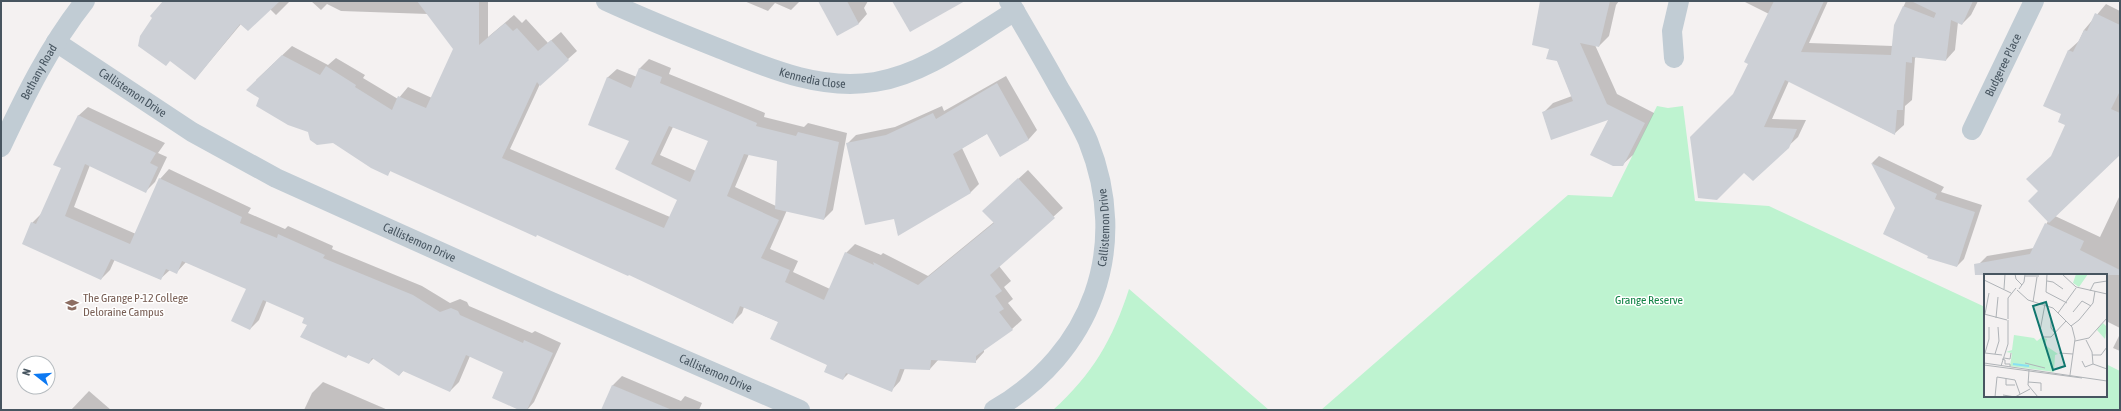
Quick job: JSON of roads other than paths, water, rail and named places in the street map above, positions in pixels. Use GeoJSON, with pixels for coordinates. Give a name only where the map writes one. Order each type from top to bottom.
{"type":"FeatureCollection","features":[{"type":"Feature","properties":{"kind":"street","name":"Bethany Road"},"geometry":{"type":"LineString","coordinates":[[1,147],[19,108],[56,42],[85,1]]}},
{"type":"Feature","properties":{"kind":"street","name":"Kennedia Close"},"geometry":{"type":"LineString","coordinates":[[606,1],[648,21],[790,75],[818,82],[847,85],[877,82],[908,72],[936,60],[1012,6]]}},
{"type":"Feature","properties":{"kind":"street"},"geometry":{"type":"LineString","coordinates":[[1674,58],[1672,31],[1679,1]]}},
{"type":"Feature","properties":{"kind":"street","name":"Budgeree Place"},"geometry":{"type":"LineString","coordinates":[[1972,130],[2034,1]]}},
{"type":"Feature","properties":{"kind":"street","name":"Callistemon Drive"},"geometry":{"type":"LineString","coordinates":[[994,410],[1019,396],[1047,371],[1075,336],[1088,311],[1096,288],[1102,262],[1105,235],[1104,200],[1088,141],[1012,6]]}},
{"type":"Feature","properties":{"kind":"street","name":"Callistemon Drive"},"geometry":{"type":"LineString","coordinates":[[56,42],[192,132],[276,178],[545,299],[800,410]]}},
{"type":"Feature","properties":{"kind":"place","name":"The Grange P-12 College Deloraine Campus"},"geometry":{"type":"Point","coordinates":[72,305]}},
{"type":"Feature","properties":{"kind":"park label","name":"Grange Reserve"},"geometry":{"type":"Point","coordinates":[1649,300]}}]}
